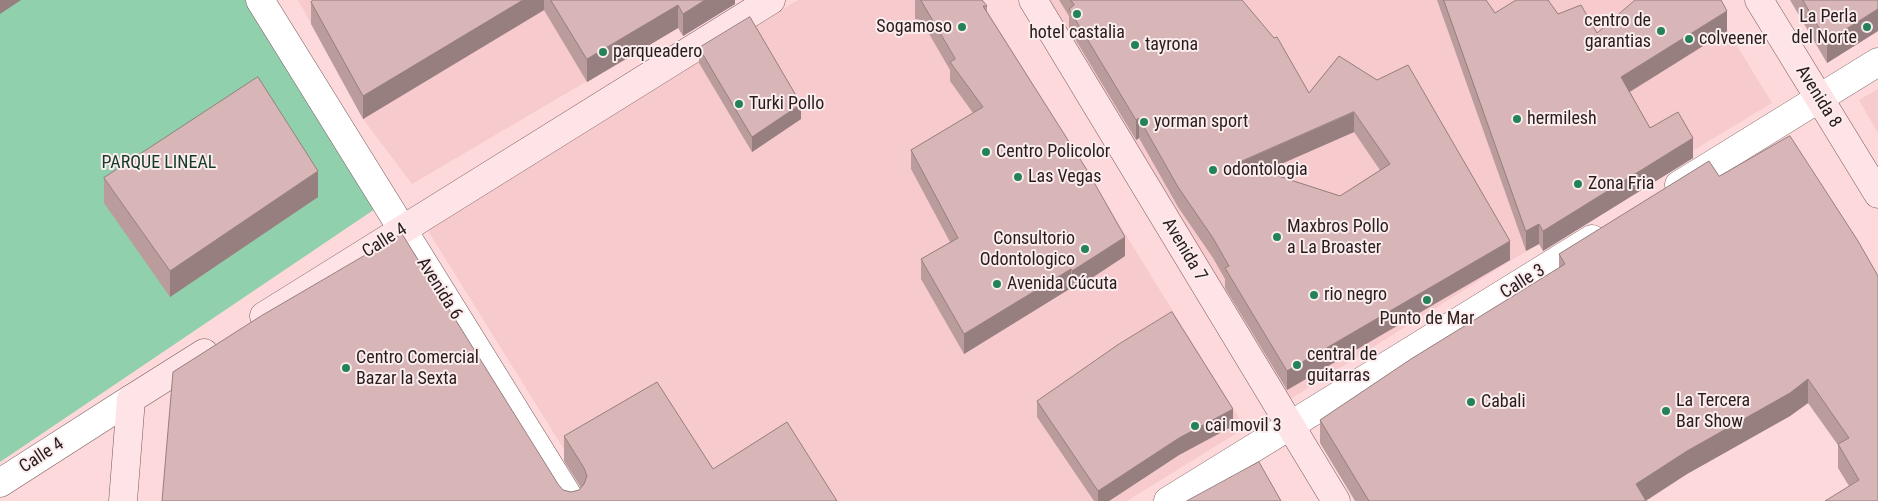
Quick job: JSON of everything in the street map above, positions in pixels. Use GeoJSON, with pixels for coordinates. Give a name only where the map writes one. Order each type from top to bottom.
{"type":"FeatureCollection","features":[{"type":"Feature","properties":{"kind":"main road","name":"Calle 4"},"geometry":{"type":"LineString","coordinates":[[131,399],[770,0]]}},
{"type":"Feature","properties":{"kind":"main road","name":"Avenida 7"},"geometry":{"type":"LineString","coordinates":[[1033,0],[1336,501]]}},
{"type":"Feature","properties":{"kind":"main road","name":"Avenida 8"},"geometry":{"type":"LineString","coordinates":[[1759,0],[1878,194]]}},
{"type":"Feature","properties":{"kind":"main road"},"geometry":{"type":"LineString","coordinates":[[123,501],[131,399]]}},
{"type":"Feature","properties":{"kind":"street","name":"Avenida 6"},"geometry":{"type":"LineString","coordinates":[[260,0],[571,501]]}},
{"type":"Feature","properties":{"kind":"street"},"geometry":{"type":"LineString","coordinates":[[1659,198],[1878,62]]}},
{"type":"Feature","properties":{"kind":"street","name":"Calle 3"},"geometry":{"type":"LineString","coordinates":[[1168,501],[1617,224]]}},
{"type":"Feature","properties":{"kind":"street","name":"Calle 4"},"geometry":{"type":"LineString","coordinates":[[0,483],[131,399]]}},
{"type":"Feature","properties":{"kind":"shaded area"},"geometry":{"type":"Polygon","coordinates":[[[298,0],[725,0],[412,184],[363,119],[298,0]]]}},
{"type":"Feature","properties":{"kind":"shaded area"},"geometry":{"type":"Polygon","coordinates":[[[798,0],[981,0],[1245,428],[1127,501],[596,501],[425,226],[798,0]]]}},
{"type":"Feature","properties":{"kind":"shaded area"},"geometry":{"type":"Polygon","coordinates":[[[1023,0],[1709,0],[1772,103],[1512,260],[1273,410],[1023,0]]]}},
{"type":"Feature","properties":{"kind":"shaded area"},"geometry":{"type":"Polygon","coordinates":[[[1878,89],[1878,133],[1859,100],[1878,89]]]}},
{"type":"Feature","properties":{"kind":"green space","name":"PARQUE LINEAL"},"geometry":{"type":"Polygon","coordinates":[[[0,0],[245,0],[375,209],[0,462],[0,0]]]}},
{"type":"Feature","properties":{"kind":"building"},"geometry":{"type":"Polygon","coordinates":[[[314,0],[523,0],[363,96],[311,2],[314,0]]]}},
{"type":"Feature","properties":{"kind":"building"},"geometry":{"type":"Polygon","coordinates":[[[551,0],[705,0],[683,14],[678,5],[587,59],[551,0]]]}},
{"type":"Feature","properties":{"kind":"building"},"geometry":{"type":"Polygon","coordinates":[[[921,0],[982,0],[987,6],[983,6],[1087,170],[1125,237],[1072,271],[1071,269],[964,334],[921,259],[958,238],[911,150],[983,107],[950,62],[955,59],[921,0]]]}},
{"type":"Feature","properties":{"kind":"building"},"geometry":{"type":"Polygon","coordinates":[[[1071,0],[1242,0],[1274,38],[1277,37],[1309,93],[1339,56],[1377,80],[1408,65],[1510,241],[1287,371],[1225,268],[1229,266],[1213,238],[1178,187],[1139,118],[1136,120],[1069,9],[1074,5],[1071,0]],[[1354,112],[1238,163],[1340,196],[1390,164],[1354,112]]]}},
{"type":"Feature","properties":{"kind":"building"},"geometry":{"type":"Polygon","coordinates":[[[1444,0],[1486,0],[1495,13],[1516,0],[1548,0],[1558,14],[1581,5],[1597,33],[1635,0],[1721,0],[1727,11],[1621,77],[1650,128],[1678,112],[1693,138],[1543,231],[1539,224],[1526,231],[1444,0]]]}},
{"type":"Feature","properties":{"kind":"building"},"geometry":{"type":"Polygon","coordinates":[[[1803,0],[1878,0],[1878,9],[1827,41],[1803,0]]]}},
{"type":"Feature","properties":{"kind":"building"},"geometry":{"type":"Polygon","coordinates":[[[750,17],[801,104],[752,137],[699,48],[750,17]]]}},
{"type":"Feature","properties":{"kind":"building"},"geometry":{"type":"Polygon","coordinates":[[[258,77],[318,171],[170,271],[104,178],[258,77]]]}},
{"type":"Feature","properties":{"kind":"building"},"geometry":{"type":"Polygon","coordinates":[[[1790,136],[1858,241],[1878,276],[1878,501],[1825,501],[1859,480],[1838,444],[1849,438],[1808,379],[1790,393],[1687,451],[1636,484],[1646,501],[1369,501],[1320,420],[1411,359],[1565,264],[1559,254],[1709,161],[1719,176],[1790,136]]]}},
{"type":"Feature","properties":{"kind":"building","name":"Centro Comercial Bazar la Sexta"},"geometry":{"type":"Polygon","coordinates":[[[402,234],[563,490],[571,492],[579,490],[587,476],[564,436],[657,382],[713,469],[787,422],[837,501],[162,501],[173,372],[261,316],[402,234]]]}},
{"type":"Feature","properties":{"kind":"building"},"geometry":{"type":"Polygon","coordinates":[[[1172,312],[1233,409],[1179,438],[1098,491],[1037,401],[1119,344],[1172,312]]]}},
{"type":"Feature","properties":{"kind":"building"},"geometry":{"type":"Polygon","coordinates":[[[1259,462],[1281,501],[1187,501],[1259,462]]]}},
{"type":"Feature","properties":{"kind":"place","name":"hotel castalia"},"geometry":{"type":"Point","coordinates":[1077,14]}},
{"type":"Feature","properties":{"kind":"place","name":"Sogamoso"},"geometry":{"type":"Point","coordinates":[962,27]}},
{"type":"Feature","properties":{"kind":"place","name":"La Perla del Norte"},"geometry":{"type":"Point","coordinates":[1867,27]}},
{"type":"Feature","properties":{"kind":"place","name":"centro de garantias"},"geometry":{"type":"Point","coordinates":[1661,31]}},
{"type":"Feature","properties":{"kind":"place","name":"colveener"},"geometry":{"type":"Point","coordinates":[1689,39]}},
{"type":"Feature","properties":{"kind":"place","name":"tayrona"},"geometry":{"type":"Point","coordinates":[1135,45]}},
{"type":"Feature","properties":{"kind":"place","name":"parqueadero"},"geometry":{"type":"Point","coordinates":[603,52]}},
{"type":"Feature","properties":{"kind":"place","name":"Turki Pollo"},"geometry":{"type":"Point","coordinates":[739,104]}},
{"type":"Feature","properties":{"kind":"place","name":"hermilesh"},"geometry":{"type":"Point","coordinates":[1517,119]}},
{"type":"Feature","properties":{"kind":"place","name":"yorman sport"},"geometry":{"type":"Point","coordinates":[1144,122]}},
{"type":"Feature","properties":{"kind":"place","name":"Centro Policolor"},"geometry":{"type":"Point","coordinates":[986,152]}},
{"type":"Feature","properties":{"kind":"place","name":"odontologia"},"geometry":{"type":"Point","coordinates":[1213,170]}},
{"type":"Feature","properties":{"kind":"place","name":"Las Vegas"},"geometry":{"type":"Point","coordinates":[1018,177]}},
{"type":"Feature","properties":{"kind":"place","name":"Zona Fria"},"geometry":{"type":"Point","coordinates":[1578,184]}},
{"type":"Feature","properties":{"kind":"place","name":"Maxbros Pollo a La Broaster"},"geometry":{"type":"Point","coordinates":[1277,237]}},
{"type":"Feature","properties":{"kind":"place","name":"Consultorio Odontologico"},"geometry":{"type":"Point","coordinates":[1085,249]}},
{"type":"Feature","properties":{"kind":"place","name":"Avenida Cúcuta"},"geometry":{"type":"Point","coordinates":[997,284]}},
{"type":"Feature","properties":{"kind":"place","name":"rio negro"},"geometry":{"type":"Point","coordinates":[1314,295]}},
{"type":"Feature","properties":{"kind":"place","name":"Punto de Mar"},"geometry":{"type":"Point","coordinates":[1427,300]}},
{"type":"Feature","properties":{"kind":"place","name":"central de guitarras"},"geometry":{"type":"Point","coordinates":[1297,365]}},
{"type":"Feature","properties":{"kind":"place","name":"Centro Comercial Bazar la Sexta"},"geometry":{"type":"Point","coordinates":[346,368]}},
{"type":"Feature","properties":{"kind":"place","name":"Cabali"},"geometry":{"type":"Point","coordinates":[1471,402]}},
{"type":"Feature","properties":{"kind":"place","name":"La Tercera Bar Show"},"geometry":{"type":"Point","coordinates":[1666,411]}},
{"type":"Feature","properties":{"kind":"place","name":"cai movil 3"},"geometry":{"type":"Point","coordinates":[1195,426]}}]}
